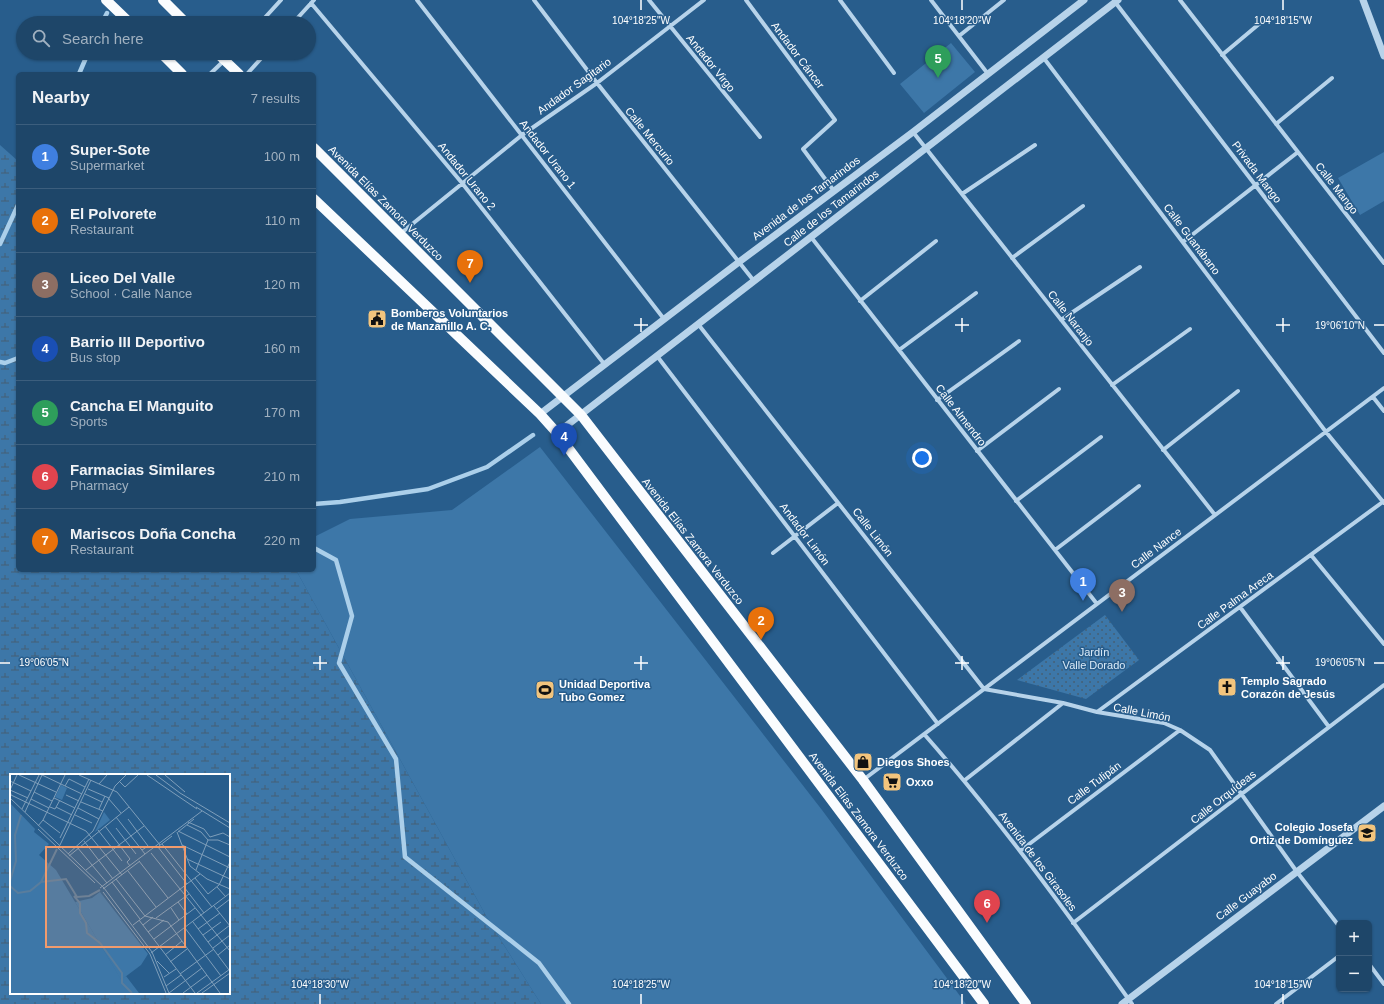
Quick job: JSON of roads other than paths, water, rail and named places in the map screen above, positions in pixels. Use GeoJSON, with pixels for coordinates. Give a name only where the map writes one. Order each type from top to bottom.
{"type":"FeatureCollection","features":[{"type":"Feature","properties":{"kind":"main road"},"geometry":{"type":"LineString","coordinates":[[106,0],[123,16]]}},
{"type":"Feature","properties":{"kind":"main road"},"geometry":{"type":"LineString","coordinates":[[163,0],[179,16]]}},
{"type":"Feature","properties":{"kind":"main road"},"geometry":{"type":"LineString","coordinates":[[168,60],[180,72]]}},
{"type":"Feature","properties":{"kind":"main road"},"geometry":{"type":"LineString","coordinates":[[225,61],[238,72]]}},
{"type":"Feature","properties":{"kind":"main road","name":"Avenida Elías Zamora Verduzco"},"geometry":{"type":"LineString","coordinates":[[316,150],[581,415],[863,780],[1026,1004]]}},
{"type":"Feature","properties":{"kind":"main road","name":"Avenida Elías Zamora Verduzco"},"geometry":{"type":"LineString","coordinates":[[316,201],[540,414],[557,433],[984,1004]]}},
{"type":"Feature","properties":{"kind":"street"},"geometry":{"type":"LineString","coordinates":[[266,16],[281,0]]}},
{"type":"Feature","properties":{"kind":"street","name":"Andador Urano 1"},"geometry":{"type":"LineString","coordinates":[[417,0],[664,319]]}},
{"type":"Feature","properties":{"kind":"street","name":"Calle Mercurio"},"geometry":{"type":"LineString","coordinates":[[534,0],[597,83],[754,281]]}},
{"type":"Feature","properties":{"kind":"street","name":"Andador Virgo"},"geometry":{"type":"LineString","coordinates":[[648,0],[760,137]]}},
{"type":"Feature","properties":{"kind":"street","name":"Andador Sagitario"},"geometry":{"type":"LineString","coordinates":[[400,234],[522,135],[597,83],[704,0]]}},
{"type":"Feature","properties":{"kind":"street","name":"Andador Cáncer"},"geometry":{"type":"LineString","coordinates":[[746,0],[835,120],[802,149],[834,191]]}},
{"type":"Feature","properties":{"kind":"street"},"geometry":{"type":"LineString","coordinates":[[840,0],[894,73]]}},
{"type":"Feature","properties":{"kind":"street"},"geometry":{"type":"LineString","coordinates":[[931,0],[988,74]]}},
{"type":"Feature","properties":{"kind":"street"},"geometry":{"type":"LineString","coordinates":[[959,36],[1004,0]]}},
{"type":"Feature","properties":{"kind":"street","name":"Avenida de los Tamarindos"},"geometry":{"type":"LineString","coordinates":[[540,414],[913,132],[1084,0]]}},
{"type":"Feature","properties":{"kind":"street","name":"Calle Mango"},"geometry":{"type":"LineString","coordinates":[[1180,0],[1384,263]]}},
{"type":"Feature","properties":{"kind":"street"},"geometry":{"type":"LineString","coordinates":[[1363,0],[1384,56]]}},
{"type":"Feature","properties":{"kind":"street"},"geometry":{"type":"LineString","coordinates":[[299,16],[313,1]]}},
{"type":"Feature","properties":{"kind":"street","name":"Andador Urano 2"},"geometry":{"type":"LineString","coordinates":[[313,1],[462,183],[605,364]]}},
{"type":"Feature","properties":{"kind":"street","name":"Calle de los Tamarindos"},"geometry":{"type":"LineString","coordinates":[[557,433],[1117,1]]}},
{"type":"Feature","properties":{"kind":"street","name":"Privada Mango"},"geometry":{"type":"LineString","coordinates":[[1117,1],[1255,185],[1384,352]]}},
{"type":"Feature","properties":{"kind":"street"},"geometry":{"type":"LineString","coordinates":[[1222,55],[1265,19]]}},
{"type":"Feature","properties":{"kind":"street","name":"Calle Guanábano"},"geometry":{"type":"LineString","coordinates":[[1043,57],[1326,432]]}},
{"type":"Feature","properties":{"kind":"street"},"geometry":{"type":"LineString","coordinates":[[249,72],[260,60]]}},
{"type":"Feature","properties":{"kind":"street"},"geometry":{"type":"LineString","coordinates":[[212,72],[225,61]]}},
{"type":"Feature","properties":{"kind":"street"},"geometry":{"type":"LineString","coordinates":[[1276,124],[1332,78]]}},
{"type":"Feature","properties":{"kind":"street","name":"Calle Naranjo"},"geometry":{"type":"LineString","coordinates":[[913,132],[1215,515]]}},
{"type":"Feature","properties":{"kind":"street"},"geometry":{"type":"LineString","coordinates":[[962,194],[1035,145]]}},
{"type":"Feature","properties":{"kind":"street"},"geometry":{"type":"LineString","coordinates":[[1183,242],[1298,152]]}},
{"type":"Feature","properties":{"kind":"street"},"geometry":{"type":"LineString","coordinates":[[1012,258],[1083,206]]}},
{"type":"Feature","properties":{"kind":"street","name":"Calle Almendro"},"geometry":{"type":"LineString","coordinates":[[811,237],[1096,604]]}},
{"type":"Feature","properties":{"kind":"street"},"geometry":{"type":"LineString","coordinates":[[860,301],[936,241]]}},
{"type":"Feature","properties":{"kind":"street"},"geometry":{"type":"LineString","coordinates":[[1060,320],[1140,267]]}},
{"type":"Feature","properties":{"kind":"street"},"geometry":{"type":"LineString","coordinates":[[899,350],[976,293]]}},
{"type":"Feature","properties":{"kind":"street","name":"Calle Limón"},"geometry":{"type":"LineString","coordinates":[[698,324],[984,689],[1063,703],[1097,712],[1164,723],[1180,730],[1210,750],[1297,872],[1336,922]]}},
{"type":"Feature","properties":{"kind":"street"},"geometry":{"type":"LineString","coordinates":[[1112,385],[1190,329]]}},
{"type":"Feature","properties":{"kind":"street"},"geometry":{"type":"LineString","coordinates":[[937,400],[1019,341]]}},
{"type":"Feature","properties":{"kind":"street","name":"Andador Limón"},"geometry":{"type":"LineString","coordinates":[[658,356],[938,724]]}},
{"type":"Feature","properties":{"kind":"street","name":"Calle Nance"},"geometry":{"type":"LineString","coordinates":[[863,780],[1384,388]]}},
{"type":"Feature","properties":{"kind":"street"},"geometry":{"type":"LineString","coordinates":[[977,450],[1059,389]]}},
{"type":"Feature","properties":{"kind":"street"},"geometry":{"type":"LineString","coordinates":[[1163,450],[1238,390]]}},
{"type":"Feature","properties":{"kind":"street"},"geometry":{"type":"LineString","coordinates":[[1372,397],[1384,412]]}},
{"type":"Feature","properties":{"kind":"street"},"geometry":{"type":"LineString","coordinates":[[1326,432],[1384,502]]}},
{"type":"Feature","properties":{"kind":"street"},"geometry":{"type":"LineString","coordinates":[[1016,501],[1101,437]]}},
{"type":"Feature","properties":{"kind":"street"},"geometry":{"type":"LineString","coordinates":[[1055,550],[1139,486]]}},
{"type":"Feature","properties":{"kind":"street"},"geometry":{"type":"LineString","coordinates":[[773,553],[838,502]]}},
{"type":"Feature","properties":{"kind":"street","name":"Calle Palma Areca"},"geometry":{"type":"LineString","coordinates":[[1097,712],[1384,502]]}},
{"type":"Feature","properties":{"kind":"street"},"geometry":{"type":"LineString","coordinates":[[1311,555],[1384,644]]}},
{"type":"Feature","properties":{"kind":"street"},"geometry":{"type":"LineString","coordinates":[[1240,607],[1329,727]]}},
{"type":"Feature","properties":{"kind":"street","name":"Calle Orquídeas"},"geometry":{"type":"LineString","coordinates":[[1073,923],[1384,684]]}},
{"type":"Feature","properties":{"kind":"street"},"geometry":{"type":"LineString","coordinates":[[965,780],[1063,703]]}},
{"type":"Feature","properties":{"kind":"street","name":"Calle Tulipán"},"geometry":{"type":"LineString","coordinates":[[1020,851],[1180,730]]}},
{"type":"Feature","properties":{"kind":"street","name":"Avenida de los Girasoles"},"geometry":{"type":"LineString","coordinates":[[924,734],[965,780],[1020,851],[1130,1002]]}},
{"type":"Feature","properties":{"kind":"street","name":"Calle Guayabo"},"geometry":{"type":"LineString","coordinates":[[1122,1004],[1130,1002],[1297,872],[1384,807]]}},
{"type":"Feature","properties":{"kind":"street"},"geometry":{"type":"LineString","coordinates":[[1276,1004],[1336,958]]}},
{"type":"Feature","properties":{"kind":"street"},"geometry":{"type":"LineString","coordinates":[[1372,968],[1384,984]]}},
{"type":"Feature","properties":{"kind":"waterway"},"geometry":{"type":"LineString","coordinates":[[80,72],[85,60]]}},
{"type":"Feature","properties":{"kind":"waterway"},"geometry":{"type":"LineString","coordinates":[[0,244],[16,209]]}},
{"type":"Feature","properties":{"kind":"waterway"},"geometry":{"type":"LineString","coordinates":[[0,362],[5,363],[16,359]]}},
{"type":"Feature","properties":{"kind":"waterway"},"geometry":{"type":"LineString","coordinates":[[316,504],[340,502],[428,489],[487,467],[533,435]]}},
{"type":"Feature","properties":{"kind":"waterway"},"geometry":{"type":"LineString","coordinates":[[316,549],[336,560],[352,616],[339,663],[396,759],[405,857],[539,963],[569,1004]]}},
{"type":"Feature","properties":{"kind":"place","name":"Cancha El Manguito"},"geometry":{"type":"Point","coordinates":[938,78]}},
{"type":"Feature","properties":{"kind":"place","name":"Mariscos Doña Concha"},"geometry":{"type":"Point","coordinates":[470,283]}},
{"type":"Feature","properties":{"kind":"place","name":"Bomberos Voluntarios de Manzanillo A. C."},"geometry":{"type":"Point","coordinates":[377,319]}},
{"type":"Feature","properties":{"kind":"place","name":"Barrio III Deportivo"},"geometry":{"type":"Point","coordinates":[564,456]}},
{"type":"Feature","properties":{"kind":"place","name":"Super-Sote"},"geometry":{"type":"Point","coordinates":[1083,601]}},
{"type":"Feature","properties":{"kind":"place","name":"Liceo Del Valle"},"geometry":{"type":"Point","coordinates":[1122,612]}},
{"type":"Feature","properties":{"kind":"place","name":"El Polvorete"},"geometry":{"type":"Point","coordinates":[761,640]}},
{"type":"Feature","properties":{"kind":"place","name":"Templo Sagrado Corazón de Jesús"},"geometry":{"type":"Point","coordinates":[1227,687]}},
{"type":"Feature","properties":{"kind":"place","name":"Unidad Deportiva Tubo Gomez"},"geometry":{"type":"Point","coordinates":[545,690]}},
{"type":"Feature","properties":{"kind":"place","name":"Diegos Shoes"},"geometry":{"type":"Point","coordinates":[863,762]}},
{"type":"Feature","properties":{"kind":"place","name":"Oxxo"},"geometry":{"type":"Point","coordinates":[892,782]}},
{"type":"Feature","properties":{"kind":"place","name":"Colegio Josefa Ortiz de Domínguez"},"geometry":{"type":"Point","coordinates":[1367,833]}},
{"type":"Feature","properties":{"kind":"place","name":"Farmacias Similares"},"geometry":{"type":"Point","coordinates":[987,923]}},
{"type":"Feature","properties":{"kind":"park label","name":"Jardín Valle Dorado"},"geometry":{"type":"Point","coordinates":[1094,658]}}]}
